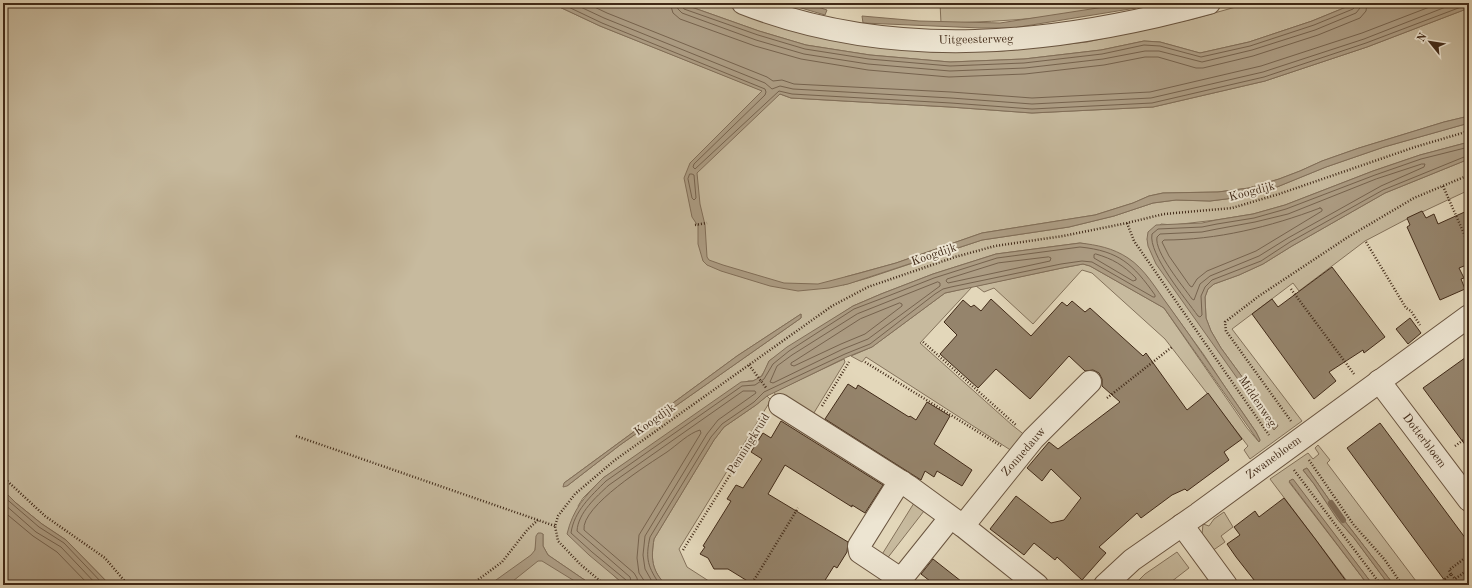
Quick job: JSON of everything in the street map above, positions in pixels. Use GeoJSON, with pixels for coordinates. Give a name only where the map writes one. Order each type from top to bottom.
{"type":"FeatureCollection","features":[{"type":"Feature","properties":{"kind":"street","name":"Uitgeesterweg"},"geometry":{"type":"LineString","coordinates":[[743,3],[789,19],[825,29],[855,34],[899,38],[988,41],[1025,38],[1113,26],[1160,16],[1209,3]]}},
{"type":"Feature","properties":{"kind":"street","name":"Zwanebloem"},"geometry":{"type":"LineString","coordinates":[[1105,585],[1132,560],[1281,453],[1304,446],[1373,386],[1469,316]]}},
{"type":"Feature","properties":{"kind":"street","name":"Zonnedauw"},"geometry":{"type":"LineString","coordinates":[[902,482],[896,487],[859,546],[860,552],[899,578],[902,578],[957,522],[1033,439],[1090,382]]}},
{"type":"Feature","properties":{"kind":"street","name":"Dotterbloem"},"geometry":{"type":"LineString","coordinates":[[1373,386],[1469,500]]}},
{"type":"Feature","properties":{"kind":"street","name":"Penningkruid"},"geometry":{"type":"LineString","coordinates":[[774,398],[902,482],[957,522],[1037,585]]}},
{"type":"Feature","properties":{"kind":"street"},"geometry":{"type":"LineString","coordinates":[[1182,525],[1226,585]]}},
{"type":"Feature","properties":{"kind":"path","name":"Koogdijk"},"geometry":{"type":"LineString","coordinates":[[555,526],[558,516],[575,494],[615,460],[832,306],[868,287],[955,257],[995,246],[1127,224],[1164,214],[1232,208],[1280,194],[1415,147],[1469,132]]}},
{"type":"Feature","properties":{"kind":"path"},"geometry":{"type":"LineString","coordinates":[[1402,585],[1385,560],[1353,524],[1304,446],[1226,331],[1225,322],[1259,296],[1348,237],[1414,198],[1469,176]]}},
{"type":"Feature","properties":{"kind":"path"},"geometry":{"type":"LineString","coordinates":[[1443,186],[1469,245]]}},
{"type":"Feature","properties":{"kind":"path"},"geometry":{"type":"LineString","coordinates":[[696,226],[707,223]]}},
{"type":"Feature","properties":{"kind":"path","name":"Middenweg"},"geometry":{"type":"LineString","coordinates":[[1127,224],[1134,241],[1281,453],[1381,585]]}},
{"type":"Feature","properties":{"kind":"path"},"geometry":{"type":"LineString","coordinates":[[1366,242],[1406,308],[1411,311],[1434,342]]}},
{"type":"Feature","properties":{"kind":"path"},"geometry":{"type":"LineString","coordinates":[[1291,289],[1373,386]]}},
{"type":"Feature","properties":{"kind":"path"},"geometry":{"type":"LineString","coordinates":[[923,342],[1013,423],[1033,439]]}},
{"type":"Feature","properties":{"kind":"path"},"geometry":{"type":"LineString","coordinates":[[1107,398],[1172,347]]}},
{"type":"Feature","properties":{"kind":"path"},"geometry":{"type":"LineString","coordinates":[[812,424],[849,362]]}},
{"type":"Feature","properties":{"kind":"path"},"geometry":{"type":"LineString","coordinates":[[865,362],[997,443],[1016,459]]}},
{"type":"Feature","properties":{"kind":"path"},"geometry":{"type":"LineString","coordinates":[[749,366],[774,398]]}},
{"type":"Feature","properties":{"kind":"path","name":"Penningkruid"},"geometry":{"type":"LineString","coordinates":[[683,550],[773,406],[774,398]]}},
{"type":"Feature","properties":{"kind":"path"},"geometry":{"type":"LineString","coordinates":[[296,436],[555,526],[558,541],[581,565],[605,585]]}},
{"type":"Feature","properties":{"kind":"path"},"geometry":{"type":"LineString","coordinates":[[3,477],[45,516],[105,558],[128,585]]}},
{"type":"Feature","properties":{"kind":"path"},"geometry":{"type":"LineString","coordinates":[[751,585],[798,508]]}},
{"type":"Feature","properties":{"kind":"path"},"geometry":{"type":"LineString","coordinates":[[470,585],[502,562],[528,529],[538,520]]}},
{"type":"Feature","properties":{"kind":"path"},"geometry":{"type":"LineString","coordinates":[[1469,555],[1449,570],[1455,579],[1469,568]]}},
{"type":"Feature","properties":{"kind":"path"},"geometry":{"type":"LineString","coordinates":[[1438,585],[1452,574]]}},
{"type":"Feature","properties":{"kind":"shaded area"},"geometry":{"type":"Polygon","coordinates":[[[3,3],[551,3],[600,26],[763,91],[780,94],[791,98],[1032,113],[1153,107],[1265,81],[1367,47],[1469,8],[1469,116],[1444,122],[1359,148],[1322,161],[1279,179],[1249,188],[1218,192],[1163,193],[1149,196],[1133,203],[1095,215],[982,233],[896,263],[845,277],[843,285],[982,240],[1069,227],[1114,216],[1153,203],[1176,200],[1210,201],[1242,197],[1272,189],[1326,167],[1384,147],[1469,123],[1469,142],[1420,155],[1373,171],[1285,205],[1253,214],[1173,225],[1161,224],[1147,239],[1274,429],[1278,426],[1221,348],[1211,331],[1206,318],[1205,297],[1208,289],[1214,284],[1263,264],[1385,193],[1469,159],[1469,190],[1405,220],[1365,241],[1299,291],[1293,283],[1232,329],[1302,421],[1250,459],[1244,450],[1248,446],[1165,339],[1092,273],[1082,270],[1033,324],[994,288],[984,292],[976,286],[1083,264],[1090,266],[1164,308],[1247,428],[1259,442],[1260,440],[1256,432],[1204,355],[1145,274],[1086,244],[1080,243],[996,254],[933,274],[853,306],[769,361],[762,376],[756,380],[748,381],[603,478],[583,498],[578,506],[614,576],[625,585],[592,585],[548,555],[543,546],[543,534],[536,544],[535,550],[581,585],[110,585],[66,540],[42,524],[16,503],[3,490],[3,3]],[[801,314],[737,356],[564,483],[567,486],[620,445],[801,318],[801,314]]]}},
{"type":"Feature","properties":{"kind":"shaded area"},"geometry":{"type":"Polygon","coordinates":[[[680,3],[722,3],[766,21],[838,39],[933,52],[1002,51],[1087,42],[1193,19],[1250,3],[1356,3],[1312,21],[1249,42],[1200,53],[1160,42],[1144,41],[1101,50],[1024,59],[950,62],[870,55],[806,45],[759,31],[680,3]]]}},
{"type":"Feature","properties":{"kind":"shaded area"},"geometry":{"type":"Polygon","coordinates":[[[940,3],[1143,3],[1118,8],[1042,18],[941,23],[940,3]]]}},
{"type":"Feature","properties":{"kind":"shaded area"},"geometry":{"type":"Polygon","coordinates":[[[972,287],[920,343],[1026,436],[1012,451],[866,357],[862,362],[851,356],[872,347],[945,293],[972,287]]]}},
{"type":"Feature","properties":{"kind":"shaded area"},"geometry":{"type":"Polygon","coordinates":[[[844,359],[845,362],[812,416],[776,396],[774,392],[844,359]]]}},
{"type":"Feature","properties":{"kind":"shaded area"},"geometry":{"type":"Polygon","coordinates":[[[767,396],[771,400],[679,549],[687,567],[715,585],[666,585],[657,574],[653,564],[652,552],[654,539],[714,440],[724,427],[767,396]]]}},
{"type":"Feature","properties":{"kind":"shaded area"},"geometry":{"type":"Polygon","coordinates":[[[1318,445],[1330,460],[1327,463],[1419,585],[1394,585],[1337,511],[1307,468],[1303,470],[1338,520],[1354,538],[1389,585],[1373,585],[1292,479],[1289,482],[1368,585],[1350,585],[1270,479],[1308,453],[1313,459],[1319,454],[1315,448],[1318,445]]]}},
{"type":"Feature","properties":{"kind":"shaded area"},"geometry":{"type":"Polygon","coordinates":[[[914,503],[924,511],[886,560],[881,556],[914,503]]]}},
{"type":"Feature","properties":{"kind":"shaded area"},"geometry":{"type":"Polygon","coordinates":[[[1224,512],[1233,527],[1221,536],[1225,542],[1212,551],[1202,535],[1203,524],[1209,526],[1214,519],[1224,512]]]}},
{"type":"Feature","properties":{"kind":"shaded area"},"geometry":{"type":"Polygon","coordinates":[[[1177,552],[1189,568],[1167,585],[1134,585],[1145,574],[1177,552]]]}},
{"type":"Feature","properties":{"kind":"water"},"geometry":{"type":"Polygon","coordinates":[[[551,3],[680,3],[759,31],[806,45],[870,55],[950,62],[1024,59],[1101,50],[1144,41],[1160,42],[1200,53],[1249,42],[1312,21],[1356,3],[1469,3],[1469,8],[1367,47],[1265,81],[1153,107],[1032,113],[791,98],[780,94],[697,173],[700,204],[705,225],[707,257],[709,260],[784,283],[818,284],[896,263],[982,233],[1095,215],[1133,203],[1149,196],[1163,193],[1218,192],[1249,188],[1279,179],[1322,161],[1359,148],[1444,122],[1469,116],[1469,123],[1384,147],[1326,167],[1272,189],[1242,197],[1210,201],[1176,200],[1153,203],[1114,216],[1069,227],[982,240],[848,284],[829,288],[798,291],[770,286],[721,271],[707,265],[703,261],[698,244],[698,226],[692,217],[684,178],[690,163],[762,91],[600,26],[551,3]]]}},
{"type":"Feature","properties":{"kind":"water"},"geometry":{"type":"Polygon","coordinates":[[[784,3],[806,3],[827,10],[825,15],[784,3]]]}},
{"type":"Feature","properties":{"kind":"water"},"geometry":{"type":"Polygon","coordinates":[[[1132,3],[1136,8],[1013,28],[863,23],[862,16],[919,21],[1000,23],[1132,3]]]}},
{"type":"Feature","properties":{"kind":"water"},"geometry":{"type":"Polygon","coordinates":[[[1469,142],[1469,159],[1385,193],[1263,264],[1214,284],[1208,289],[1205,297],[1206,318],[1211,331],[1221,348],[1278,426],[1274,430],[1156,264],[1148,246],[1148,232],[1156,225],[1202,223],[1253,214],[1285,205],[1373,171],[1420,155],[1469,142]]]}},
{"type":"Feature","properties":{"kind":"water"},"geometry":{"type":"Polygon","coordinates":[[[1080,243],[1111,249],[1128,258],[1145,273],[1256,432],[1260,440],[1259,442],[1164,308],[1090,266],[1083,264],[945,293],[872,347],[847,357],[767,396],[724,427],[714,440],[654,539],[652,552],[653,564],[657,574],[666,585],[625,585],[589,555],[567,534],[580,503],[603,478],[741,382],[753,381],[762,376],[769,361],[787,347],[853,306],[933,274],[996,254],[1080,243]]]}},
{"type":"Feature","properties":{"kind":"water"},"geometry":{"type":"Polygon","coordinates":[[[801,314],[801,318],[620,445],[567,486],[563,487],[564,483],[737,356],[801,314]]]}},
{"type":"Feature","properties":{"kind":"water"},"geometry":{"type":"Polygon","coordinates":[[[1307,468],[1337,511],[1394,585],[1389,585],[1354,538],[1338,520],[1303,470],[1307,468]]]}},
{"type":"Feature","properties":{"kind":"water"},"geometry":{"type":"Polygon","coordinates":[[[1293,479],[1373,585],[1368,585],[1289,481],[1293,479]]]}},
{"type":"Feature","properties":{"kind":"water"},"geometry":{"type":"Polygon","coordinates":[[[3,490],[16,503],[42,524],[66,540],[110,585],[3,585],[3,490]]]}},
{"type":"Feature","properties":{"kind":"water"},"geometry":{"type":"Polygon","coordinates":[[[538,533],[543,534],[543,546],[548,555],[592,585],[581,585],[542,561],[538,561],[508,585],[489,585],[531,555],[535,550],[536,536],[538,533]]]}},
{"type":"Feature","properties":{"kind":"building"},"geometry":{"type":"Polygon","coordinates":[[[1469,210],[1469,264],[1459,268],[1464,278],[1461,279],[1465,289],[1440,300],[1407,227],[1410,225],[1407,218],[1422,211],[1426,218],[1434,214],[1438,224],[1469,210]]]}},
{"type":"Feature","properties":{"kind":"building"},"geometry":{"type":"Polygon","coordinates":[[[1332,267],[1385,337],[1364,353],[1363,350],[1329,372],[1336,381],[1314,399],[1252,314],[1272,299],[1278,307],[1332,267]]]}},
{"type":"Feature","properties":{"kind":"building"},"geometry":{"type":"Polygon","coordinates":[[[991,299],[1031,336],[1062,302],[1067,306],[1072,301],[1085,312],[1090,308],[1143,356],[1146,353],[1187,410],[1208,393],[1242,439],[1224,452],[1229,460],[1187,491],[1185,489],[1172,495],[1141,518],[1137,513],[1099,547],[1106,553],[1082,580],[1057,557],[1055,560],[1034,543],[1024,555],[990,529],[1016,496],[1051,523],[1064,520],[1081,498],[1051,469],[1042,481],[1027,468],[1049,442],[1058,449],[1120,402],[1102,386],[1102,379],[1099,373],[1093,370],[1085,371],[1069,356],[1030,399],[996,369],[978,388],[940,354],[957,335],[944,322],[963,300],[971,307],[974,305],[981,311],[991,299]]]}},
{"type":"Feature","properties":{"kind":"building"},"geometry":{"type":"Polygon","coordinates":[[[1410,318],[1421,333],[1408,344],[1396,329],[1410,318]]]}},
{"type":"Feature","properties":{"kind":"building"},"geometry":{"type":"Polygon","coordinates":[[[1469,355],[1469,450],[1423,388],[1469,355]]]}},
{"type":"Feature","properties":{"kind":"building"},"geometry":{"type":"Polygon","coordinates":[[[848,384],[856,389],[858,385],[916,420],[927,402],[950,416],[934,444],[972,470],[962,486],[937,471],[934,477],[925,471],[921,480],[825,419],[848,384]]]}},
{"type":"Feature","properties":{"kind":"building"},"geometry":{"type":"Polygon","coordinates":[[[781,421],[883,485],[865,513],[852,505],[852,507],[785,465],[768,494],[848,542],[847,552],[837,568],[834,566],[822,585],[754,585],[728,569],[714,569],[708,558],[700,554],[705,547],[703,546],[731,501],[727,499],[736,485],[743,488],[762,459],[751,452],[763,433],[771,438],[781,421]]]}},
{"type":"Feature","properties":{"kind":"building"},"geometry":{"type":"Polygon","coordinates":[[[1380,423],[1469,543],[1469,585],[1448,585],[1347,448],[1380,423]]]}},
{"type":"Feature","properties":{"kind":"building"},"geometry":{"type":"Polygon","coordinates":[[[1284,498],[1349,585],[1258,585],[1236,557],[1227,544],[1240,535],[1234,527],[1255,511],[1259,517],[1284,498]]]}},
{"type":"Feature","properties":{"kind":"building"},"geometry":{"type":"Polygon","coordinates":[[[933,559],[966,585],[935,585],[921,574],[933,559]]]}},
{"type":"Feature","properties":{"kind":"waterway"},"geometry":{"type":"LineString","coordinates":[[1331,503],[1343,520]]}}]}
